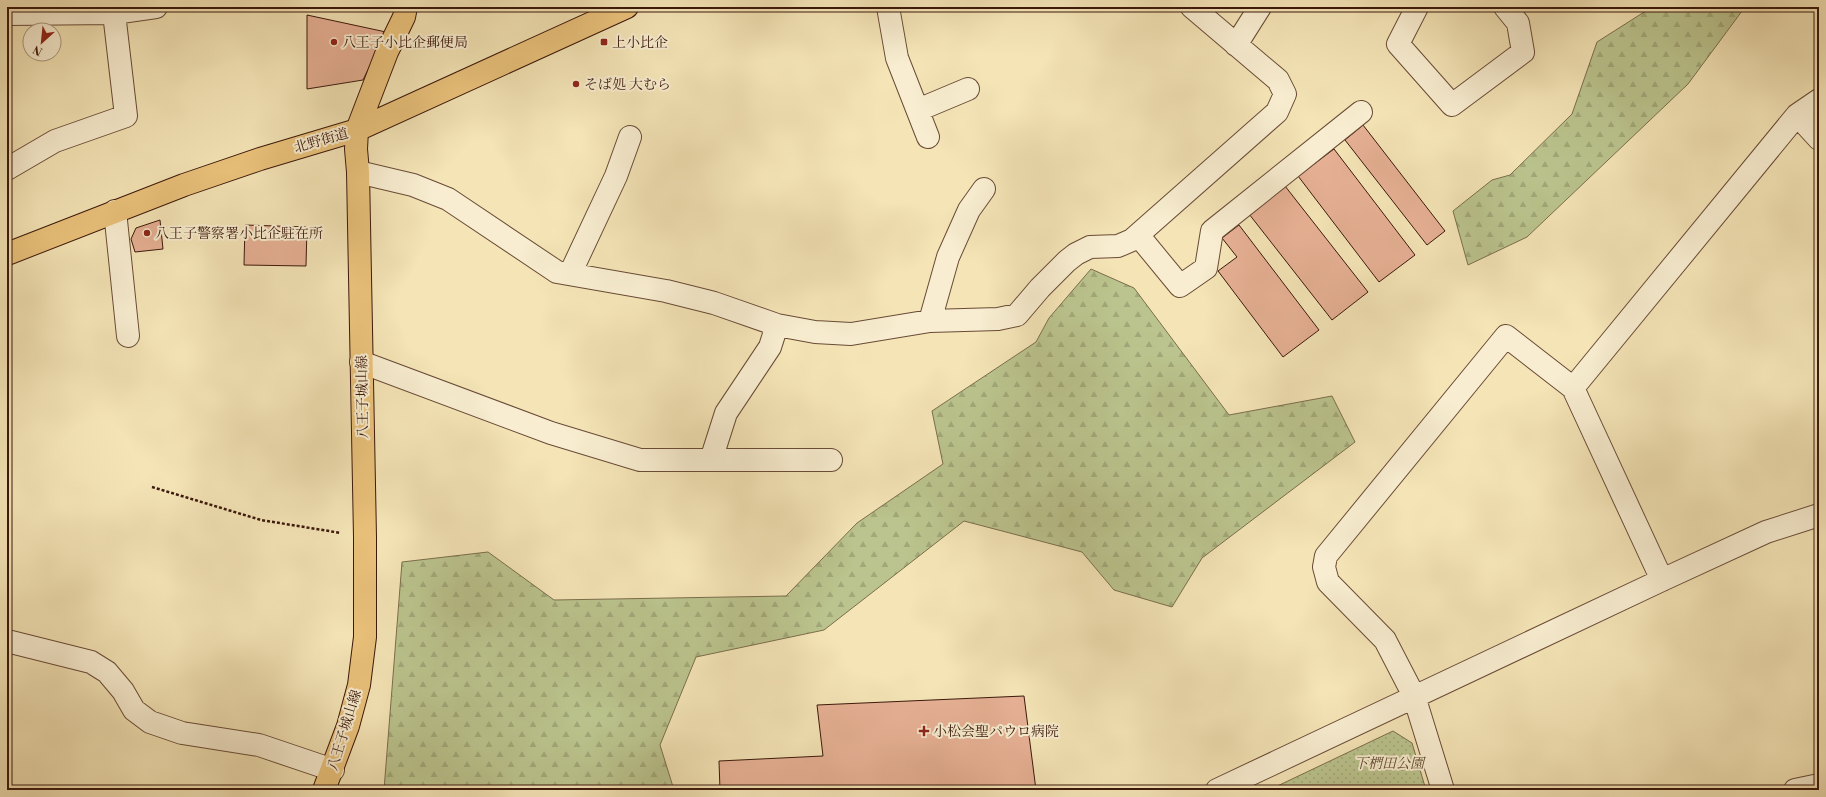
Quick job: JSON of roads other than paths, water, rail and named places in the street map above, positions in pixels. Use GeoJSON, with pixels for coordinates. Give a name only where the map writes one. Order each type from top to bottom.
{"type":"FeatureCollection","features":[{"type":"Feature","properties":{"kind":"main road","name":"八王子城山線"},"geometry":{"type":"LineString","coordinates":[[329,784],[348,726],[359,685],[364,637],[365,537],[358,172],[356,150],[357,130],[388,52],[404,17],[406,7]]}},
{"type":"Feature","properties":{"kind":"main road","name":"北野街道"},"geometry":{"type":"LineString","coordinates":[[7,254],[115,211],[252,161],[357,130],[627,7]]}},
{"type":"Feature","properties":{"kind":"street"},"geometry":{"type":"LineString","coordinates":[[7,14],[114,13],[156,7]]}},
{"type":"Feature","properties":{"kind":"street"},"geometry":{"type":"LineString","coordinates":[[888,7],[897,58],[928,137]]}},
{"type":"Feature","properties":{"kind":"street"},"geometry":{"type":"LineString","coordinates":[[358,172],[413,185],[448,199],[557,272],[666,291],[714,303],[777,325],[815,332],[851,334],[930,321],[998,318],[1017,315],[1066,261],[1090,247],[1118,246],[1132,240],[1277,112],[1285,94],[1278,80],[1236,46],[1192,7]]}},
{"type":"Feature","properties":{"kind":"street"},"geometry":{"type":"LineString","coordinates":[[1236,46],[1260,7]]}},
{"type":"Feature","properties":{"kind":"street"},"geometry":{"type":"LineString","coordinates":[[1417,7],[1398,44],[1452,105],[1523,52],[1518,23],[1505,7]]}},
{"type":"Feature","properties":{"kind":"street"},"geometry":{"type":"LineString","coordinates":[[7,169],[55,142],[126,116],[114,13]]}},
{"type":"Feature","properties":{"kind":"street"},"geometry":{"type":"LineString","coordinates":[[918,110],[968,90]]}},
{"type":"Feature","properties":{"kind":"street"},"geometry":{"type":"LineString","coordinates":[[1573,388],[1797,115],[1819,100]]}},
{"type":"Feature","properties":{"kind":"street"},"geometry":{"type":"LineString","coordinates":[[1138,235],[1180,286],[1206,268],[1212,231],[1360,112]]}},
{"type":"Feature","properties":{"kind":"street"},"geometry":{"type":"LineString","coordinates":[[1797,115],[1819,139]]}},
{"type":"Feature","properties":{"kind":"street"},"geometry":{"type":"LineString","coordinates":[[570,274],[616,176],[630,137]]}},
{"type":"Feature","properties":{"kind":"street"},"geometry":{"type":"LineString","coordinates":[[930,321],[948,257],[968,210],[984,189]]}},
{"type":"Feature","properties":{"kind":"street"},"geometry":{"type":"LineString","coordinates":[[115,211],[128,336]]}},
{"type":"Feature","properties":{"kind":"street"},"geometry":{"type":"LineString","coordinates":[[711,460],[726,413],[770,347],[777,325]]}},
{"type":"Feature","properties":{"kind":"street"},"geometry":{"type":"LineString","coordinates":[[1443,790],[1414,696],[1385,640],[1328,582],[1324,567],[1326,556],[1506,336],[1573,388],[1662,580]]}},
{"type":"Feature","properties":{"kind":"street"},"geometry":{"type":"LineString","coordinates":[[361,362],[551,433],[640,460],[831,460]]}},
{"type":"Feature","properties":{"kind":"street"},"geometry":{"type":"LineString","coordinates":[[1216,790],[1766,532],[1819,515]]}},
{"type":"Feature","properties":{"kind":"street"},"geometry":{"type":"LineString","coordinates":[[7,641],[91,662],[99,666],[107,672],[122,691],[134,710],[150,722],[182,733],[260,745],[329,784]]}},
{"type":"Feature","properties":{"kind":"street"},"geometry":{"type":"LineString","coordinates":[[1795,790],[1819,785]]}},
{"type":"Feature","properties":{"kind":"place","name":"八王子小比企郵便局"},"geometry":{"type":"Point","coordinates":[334,42]}},
{"type":"Feature","properties":{"kind":"place","name":"上小比企"},"geometry":{"type":"Point","coordinates":[604,42]}},
{"type":"Feature","properties":{"kind":"place","name":"そば処 大むら"},"geometry":{"type":"Point","coordinates":[576,84]}},
{"type":"Feature","properties":{"kind":"place","name":"八王子警察署小比企駐在所"},"geometry":{"type":"Point","coordinates":[147,233]}},
{"type":"Feature","properties":{"kind":"place","name":"小松会聖パウロ病院"},"geometry":{"type":"Point","coordinates":[924,731]}},
{"type":"Feature","properties":{"kind":"park label","name":"下椚田公園"},"geometry":{"type":"Point","coordinates":[1389,763]}}]}
